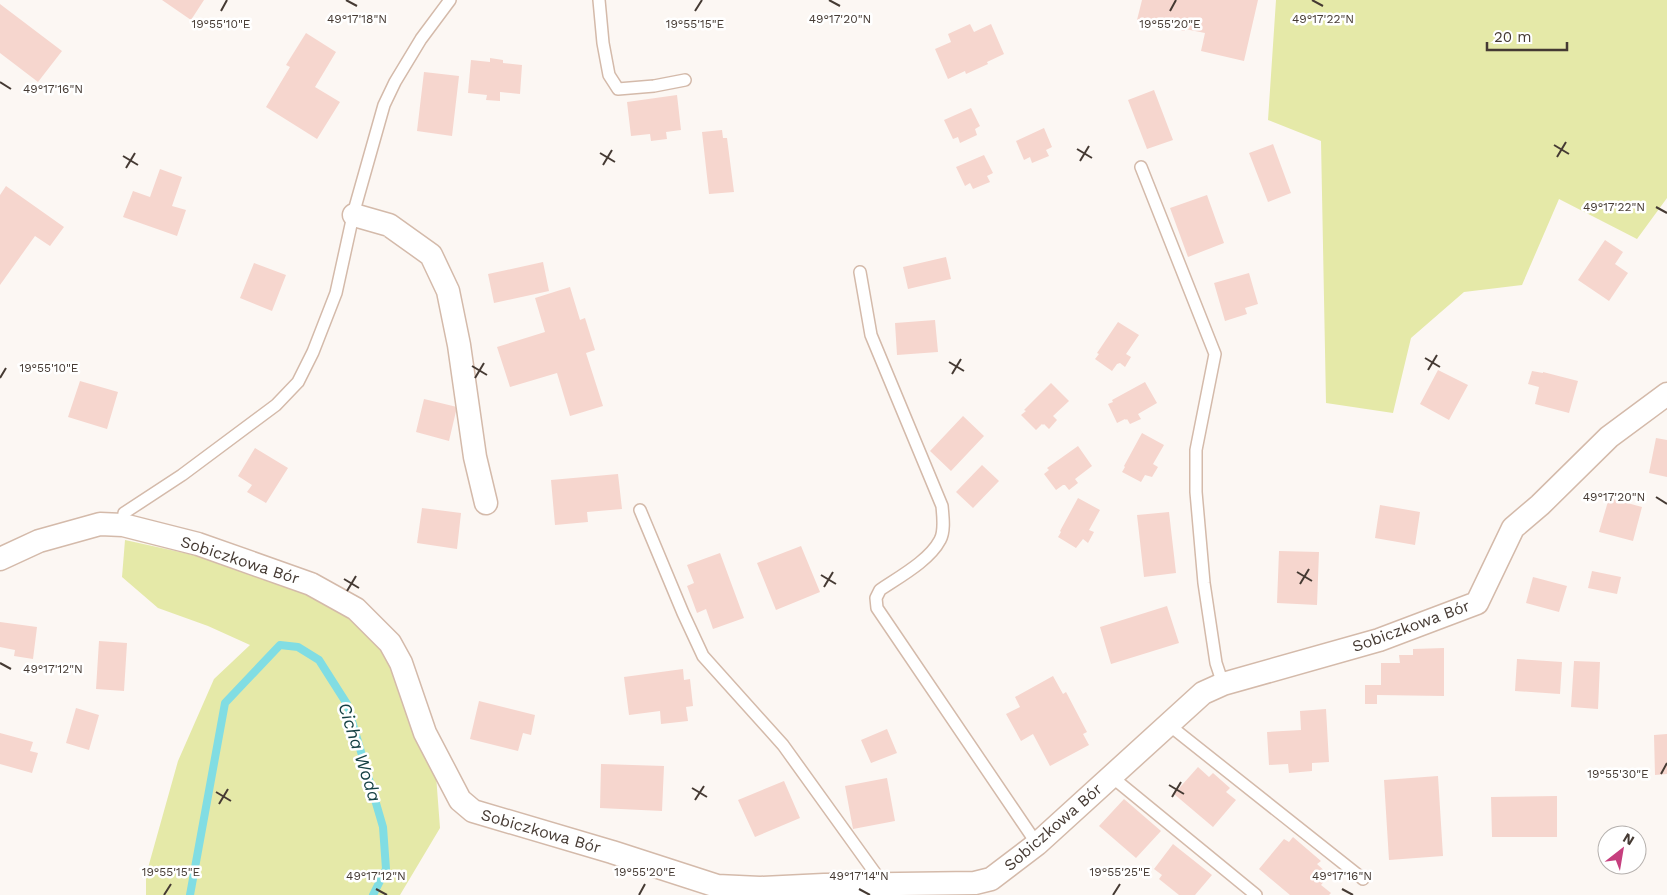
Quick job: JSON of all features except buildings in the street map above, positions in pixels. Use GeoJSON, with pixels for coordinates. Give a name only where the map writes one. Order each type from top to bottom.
{"type":"FeatureCollection","features":[{"type":"Feature","properties":{"kind":"street"},"geometry":{"type":"LineString","coordinates":[[354,215],[389,225],[431,255],[448,291],[459,345],[475,457],[486,503]]}},
{"type":"Feature","properties":{"kind":"street","name":"Sobiczkowa Bór"},"geometry":{"type":"LineString","coordinates":[[0,559],[39,540],[100,524],[123,526],[198,544],[311,584],[356,609],[390,643],[401,663],[425,733],[460,800],[473,812],[612,852],[717,886],[760,888],[975,883],[991,879],[1037,844],[1203,693],[1223,684],[1379,640],[1477,603],[1513,528],[1540,505],[1609,437],[1667,394]]}},
{"type":"Feature","properties":{"kind":"lane"},"geometry":{"type":"LineString","coordinates":[[123,526],[124,513],[182,476],[276,405],[298,382],[313,352],[336,293],[354,215],[384,105],[395,82],[421,39],[450,0]]}},
{"type":"Feature","properties":{"kind":"lane"},"geometry":{"type":"LineString","coordinates":[[599,0],[603,43],[609,75],[618,89],[654,86],[685,80]]}},
{"type":"Feature","properties":{"kind":"lane"},"geometry":{"type":"LineString","coordinates":[[1142,167],[1215,354],[1196,450],[1196,492],[1204,583],[1216,663],[1223,684]]}},
{"type":"Feature","properties":{"kind":"lane"},"geometry":{"type":"LineString","coordinates":[[860,272],[872,335],[942,506],[943,521],[941,539],[929,554],[880,590],[876,598],[877,608],[1037,844]]}},
{"type":"Feature","properties":{"kind":"lane"},"geometry":{"type":"LineString","coordinates":[[640,510],[703,656],[783,745],[883,884]]}},
{"type":"Feature","properties":{"kind":"lane"},"geometry":{"type":"LineString","coordinates":[[1169,725],[1363,879]]}},
{"type":"Feature","properties":{"kind":"lane"},"geometry":{"type":"LineString","coordinates":[[1112,776],[1256,895]]}},
{"type":"Feature","properties":{"kind":"green space"},"geometry":{"type":"Polygon","coordinates":[[[1276,0],[1667,0],[1667,198],[1637,239],[1559,199],[1522,285],[1464,292],[1411,338],[1393,413],[1326,403],[1321,141],[1268,120],[1276,0]]]}},
{"type":"Feature","properties":{"kind":"green space"},"geometry":{"type":"Polygon","coordinates":[[[125,540],[189,554],[271,577],[356,609],[396,653],[436,775],[440,828],[400,895],[146,895],[146,875],[178,761],[214,679],[250,645],[208,626],[158,608],[122,577],[125,540]]]}},
{"type":"Feature","properties":{"kind":"waterway","name":"Cicha Woda"},"geometry":{"type":"LineString","coordinates":[[190,895],[225,703],[280,645],[298,647],[319,660],[347,704],[383,827],[386,869],[373,895]]}}]}
